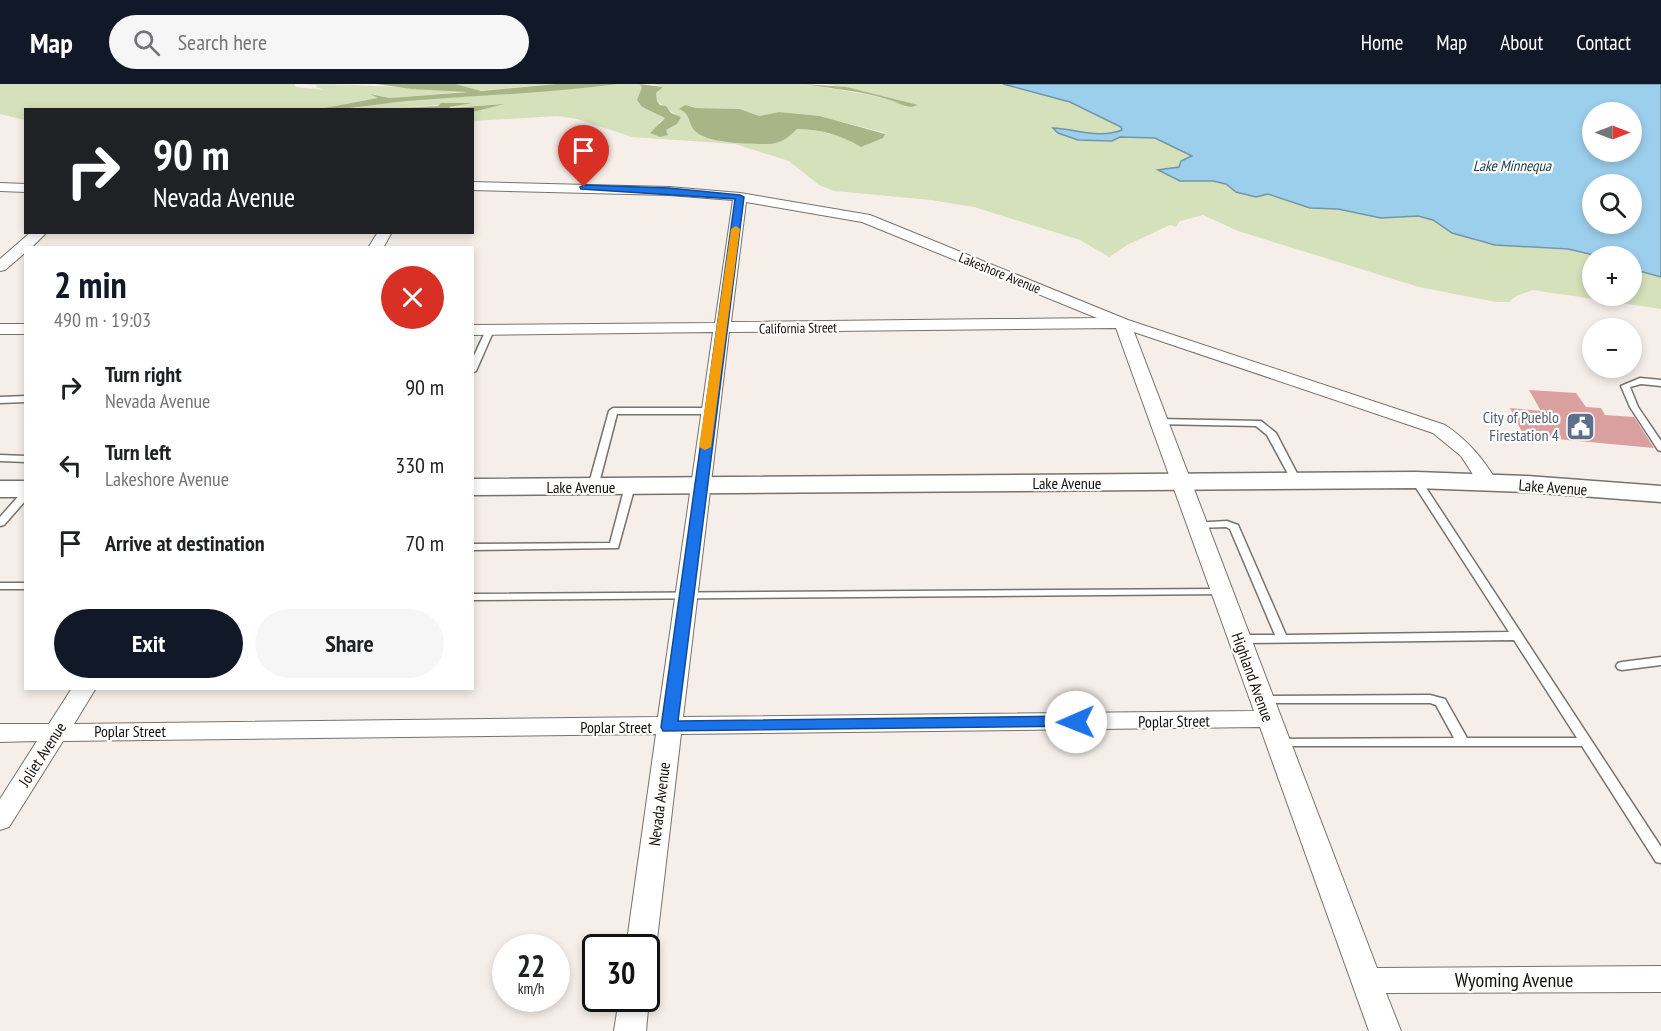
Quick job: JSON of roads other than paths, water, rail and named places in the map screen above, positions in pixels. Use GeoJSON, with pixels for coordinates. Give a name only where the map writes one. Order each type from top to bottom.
{"type":"FeatureCollection","features":[{"type":"Feature","properties":{"kind":"main road","name":"Lake Avenue"},"geometry":{"type":"LineString","coordinates":[[474,487],[1416,480],[1661,494]]}},
{"type":"Feature","properties":{"kind":"main road"},"geometry":{"type":"LineString","coordinates":[[0,489],[24,491]]}},
{"type":"Feature","properties":{"kind":"street","name":"Lakeshore Avenue"},"geometry":{"type":"LineString","coordinates":[[474,186],[648,190],[740,197],[865,218],[1122,323],[1439,429],[1461,443],[1474,459],[1488,483]]}},
{"type":"Feature","properties":{"kind":"street"},"geometry":{"type":"LineString","coordinates":[[0,187],[24,188]]}},
{"type":"Feature","properties":{"kind":"street","name":"Nevada Avenue"},"geometry":{"type":"LineString","coordinates":[[643,934],[700,486],[740,197]]}},
{"type":"Feature","properties":{"kind":"street"},"geometry":{"type":"LineString","coordinates":[[0,267],[38,234]]}},
{"type":"Feature","properties":{"kind":"street","name":"California Street"},"geometry":{"type":"LineString","coordinates":[[474,330],[1122,323]]}},
{"type":"Feature","properties":{"kind":"street","name":"Highland Avenue"},"geometry":{"type":"LineString","coordinates":[[1122,323],[1195,525],[1385,1031]]}},
{"type":"Feature","properties":{"kind":"street"},"geometry":{"type":"LineString","coordinates":[[0,329],[24,329]]}},
{"type":"Feature","properties":{"kind":"street","name":"Joliet Avenue"},"geometry":{"type":"LineString","coordinates":[[0,820],[83,690]]}},
{"type":"Feature","properties":{"kind":"street","name":"Poplar Street"},"geometry":{"type":"LineString","coordinates":[[0,733],[669,727],[1264,710]]}},
{"type":"Feature","properties":{"kind":"street","name":"Wyoming Avenue"},"geometry":{"type":"LineString","coordinates":[[1367,981],[1661,979]]}},
{"type":"Feature","properties":{"kind":"street"},"geometry":{"type":"LineString","coordinates":[[630,1031],[632,1012]]}},
{"type":"Feature","properties":{"kind":"lane"},"geometry":{"type":"LineString","coordinates":[[474,367],[490,330]]}},
{"type":"Feature","properties":{"kind":"lane"},"geometry":{"type":"LineString","coordinates":[[1661,383],[1640,381],[1625,386],[1634,407],[1661,448]]}},
{"type":"Feature","properties":{"kind":"lane"},"geometry":{"type":"LineString","coordinates":[[0,400],[24,399]]}},
{"type":"Feature","properties":{"kind":"lane"},"geometry":{"type":"LineString","coordinates":[[594,487],[613,411],[710,411]]}},
{"type":"Feature","properties":{"kind":"lane"},"geometry":{"type":"LineString","coordinates":[[1158,422],[1258,423],[1271,433],[1296,481]]}},
{"type":"Feature","properties":{"kind":"lane"},"geometry":{"type":"LineString","coordinates":[[0,458],[24,459]]}},
{"type":"Feature","properties":{"kind":"lane"},"geometry":{"type":"LineString","coordinates":[[1416,480],[1661,858]]}},
{"type":"Feature","properties":{"kind":"lane"},"geometry":{"type":"LineString","coordinates":[[474,548],[614,546],[630,486]]}},
{"type":"Feature","properties":{"kind":"lane"},"geometry":{"type":"LineString","coordinates":[[0,523],[24,493]]}},
{"type":"Feature","properties":{"kind":"lane"},"geometry":{"type":"LineString","coordinates":[[1195,525],[1227,524],[1234,526],[1282,639]]}},
{"type":"Feature","properties":{"kind":"lane"},"geometry":{"type":"LineString","coordinates":[[0,586],[24,586]]}},
{"type":"Feature","properties":{"kind":"lane"},"geometry":{"type":"LineString","coordinates":[[474,597],[1221,592]]}},
{"type":"Feature","properties":{"kind":"lane"},"geometry":{"type":"LineString","coordinates":[[1238,639],[1517,636]]}},
{"type":"Feature","properties":{"kind":"lane"},"geometry":{"type":"LineString","coordinates":[[1622,666],[1661,661]]}},
{"type":"Feature","properties":{"kind":"lane"},"geometry":{"type":"LineString","coordinates":[[1264,710],[1430,699],[1441,702],[1463,743]]}},
{"type":"Feature","properties":{"kind":"lane"},"geometry":{"type":"LineString","coordinates":[[1277,743],[1586,742]]}},
{"type":"Feature","properties":{"kind":"water","name":"Lake Minnequa"},"geometry":{"type":"Polygon","coordinates":[[[1003,84],[1661,84],[1661,277],[1642,272],[1642,246],[1582,246],[1582,252],[1568,249],[1495,245],[1452,233],[1433,220],[1418,216],[1381,218],[1338,209],[1310,208],[1268,194],[1256,197],[1236,192],[1226,184],[1213,181],[1180,181],[1158,170],[1179,167],[1181,161],[1192,156],[1155,138],[1120,137],[1112,141],[1078,140],[1058,133],[1053,128],[1105,134],[1122,130],[1121,127],[1070,102],[1003,84]]]}},
{"type":"Feature","properties":{"kind":"place","name":"City of Pueblo Firestation 4"},"geometry":{"type":"Point","coordinates":[1580,426]}}]}
